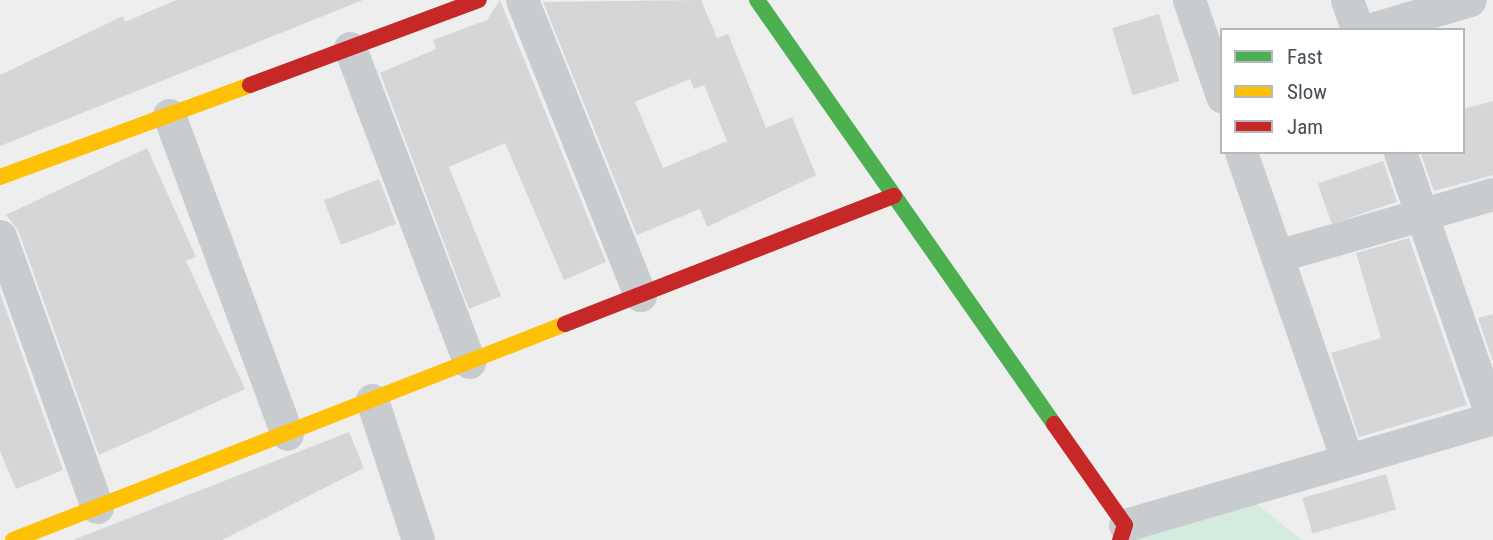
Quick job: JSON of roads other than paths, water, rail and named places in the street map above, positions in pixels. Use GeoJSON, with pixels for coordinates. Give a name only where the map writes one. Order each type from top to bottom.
{"type":"FeatureCollection","features":[{"type":"Feature","properties":{"kind":"street"},"geometry":{"type":"LineString","coordinates":[[0,177],[479,0]]}},
{"type":"Feature","properties":{"kind":"street"},"geometry":{"type":"LineString","coordinates":[[522,0],[640,295]]}},
{"type":"Feature","properties":{"kind":"street"},"geometry":{"type":"LineString","coordinates":[[757,0],[1123,532],[1347,460],[1492,418],[1401,154]]}},
{"type":"Feature","properties":{"kind":"street"},"geometry":{"type":"LineString","coordinates":[[1189,0],[1219,81]]}},
{"type":"Feature","properties":{"kind":"street"},"geometry":{"type":"LineString","coordinates":[[1348,0],[1357,28]]}},
{"type":"Feature","properties":{"kind":"street"},"geometry":{"type":"LineString","coordinates":[[1375,28],[1470,0]]}},
{"type":"Feature","properties":{"kind":"street"},"geometry":{"type":"LineString","coordinates":[[350,48],[469,362]]}},
{"type":"Feature","properties":{"kind":"street"},"geometry":{"type":"LineString","coordinates":[[169,115],[287,434]]}},
{"type":"Feature","properties":{"kind":"street"},"geometry":{"type":"LineString","coordinates":[[1242,154],[1347,460]]}},
{"type":"Feature","properties":{"kind":"street"},"geometry":{"type":"LineString","coordinates":[[1277,256],[1493,194]]}},
{"type":"Feature","properties":{"kind":"street"},"geometry":{"type":"LineString","coordinates":[[13,540],[894,196]]}},
{"type":"Feature","properties":{"kind":"street"},"geometry":{"type":"LineString","coordinates":[[0,236],[97,508]]}},
{"type":"Feature","properties":{"kind":"street"},"geometry":{"type":"LineString","coordinates":[[372,400],[418,540]]}}]}
